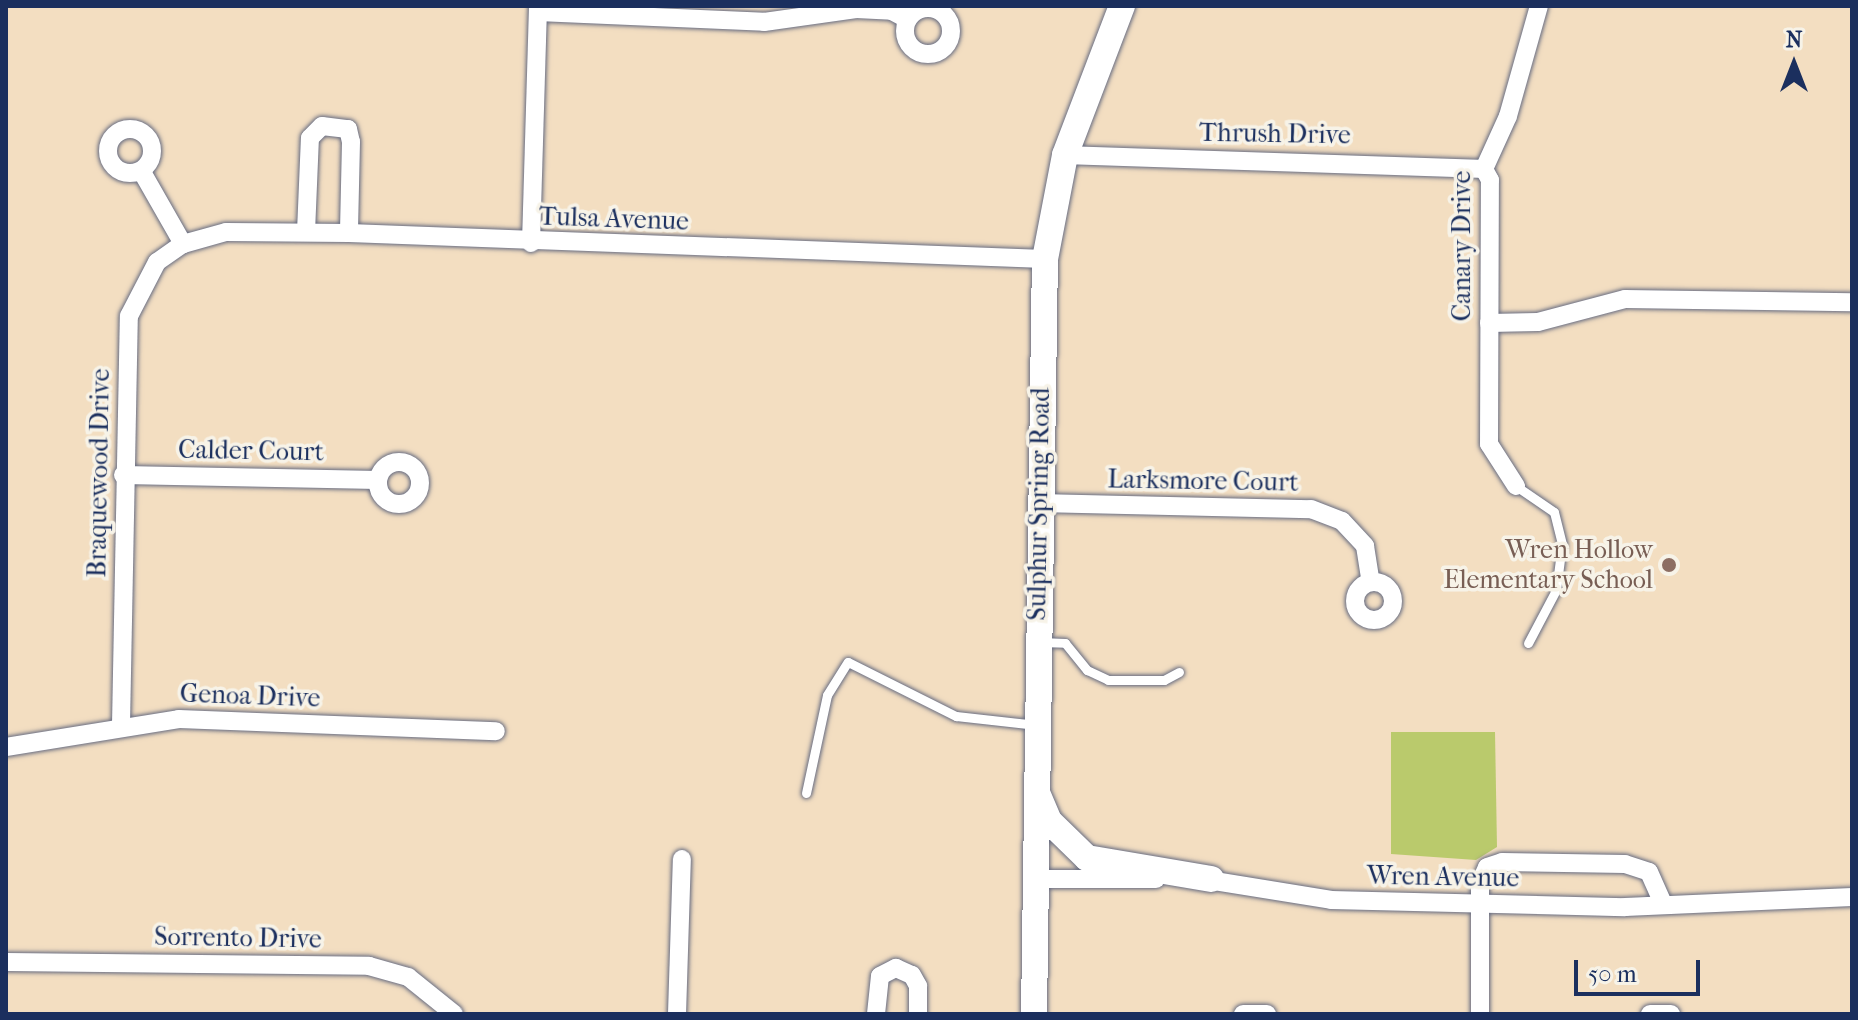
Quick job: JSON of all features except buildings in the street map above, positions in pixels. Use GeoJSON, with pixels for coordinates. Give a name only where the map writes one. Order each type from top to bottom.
{"type":"FeatureCollection","features":[{"type":"Feature","properties":{"kind":"main road","name":"Sulphur Spring Road"},"geometry":{"type":"LineString","coordinates":[[1034,1014],[1038,503],[1045,259],[1065,155],[1122,6]]}},
{"type":"Feature","properties":{"kind":"main road"},"geometry":{"type":"LineString","coordinates":[[1036,790],[1049,821],[1087,858],[1211,879]]}},
{"type":"Feature","properties":{"kind":"street","name":"Canary Drive"},"geometry":{"type":"LineString","coordinates":[[1516,486],[1489,444],[1490,180],[1484,169],[1508,116],[1539,6]]}},
{"type":"Feature","properties":{"kind":"street"},"geometry":{"type":"LineString","coordinates":[[531,243],[538,9],[764,22],[856,9],[892,11],[907,19]]}},
{"type":"Feature","properties":{"kind":"street"},"geometry":{"type":"LineString","coordinates":[[306,232],[310,138],[322,126],[348,129],[351,142],[349,233]]}},
{"type":"Feature","properties":{"kind":"street","name":"Thrush Drive"},"geometry":{"type":"LineString","coordinates":[[1065,155],[1484,169]]}},
{"type":"Feature","properties":{"kind":"street"},"geometry":{"type":"LineString","coordinates":[[142,172],[183,244]]}},
{"type":"Feature","properties":{"kind":"street","name":"Tulsa Avenue"},"geometry":{"type":"LineString","coordinates":[[183,244],[226,232],[306,232],[531,243],[1045,259]]}},
{"type":"Feature","properties":{"kind":"street","name":"Braquewood Drive"},"geometry":{"type":"LineString","coordinates":[[121,725],[123,475],[132,307],[157,262],[183,244]]}},
{"type":"Feature","properties":{"kind":"street"},"geometry":{"type":"LineString","coordinates":[[1489,323],[1538,322],[1625,299],[1852,302]]}},
{"type":"Feature","properties":{"kind":"street","name":"Calder Court"},"geometry":{"type":"LineString","coordinates":[[123,475],[378,480]]}},
{"type":"Feature","properties":{"kind":"street","name":"Larksmore Court"},"geometry":{"type":"LineString","coordinates":[[1038,503],[1311,509],[1342,521],[1365,546],[1371,582]]}},
{"type":"Feature","properties":{"kind":"street","name":"Genoa Drive"},"geometry":{"type":"LineString","coordinates":[[6,747],[42,745],[121,725],[179,719],[496,731]]}},
{"type":"Feature","properties":{"kind":"street"},"geometry":{"type":"LineString","coordinates":[[677,1014],[682,859]]}},
{"type":"Feature","properties":{"kind":"street"},"geometry":{"type":"LineString","coordinates":[[1480,1014],[1480,883],[1487,867],[1502,862],[1625,864],[1649,872],[1664,905]]}},
{"type":"Feature","properties":{"kind":"street","name":"Wren Avenue"},"geometry":{"type":"LineString","coordinates":[[1035,879],[1211,879],[1331,900],[1664,905],[1852,897]]}},
{"type":"Feature","properties":{"kind":"street","name":"Sorrento Drive"},"geometry":{"type":"LineString","coordinates":[[6,962],[369,966],[408,977],[454,1014]]}},
{"type":"Feature","properties":{"kind":"street"},"geometry":{"type":"LineString","coordinates":[[876,1014],[876,985],[880,976],[896,968],[912,975],[918,986],[918,1014]]}},
{"type":"Feature","properties":{"kind":"street"},"geometry":{"type":"LineString","coordinates":[[1243,1014],[1267,1014]]}},
{"type":"Feature","properties":{"kind":"street"},"geometry":{"type":"LineString","coordinates":[[1650,1014],[1671,1014]]}},
{"type":"Feature","properties":{"kind":"lane"},"geometry":{"type":"LineString","coordinates":[[1516,486],[1554,512],[1562,544],[1556,590],[1528,643]]}},
{"type":"Feature","properties":{"kind":"lane"},"geometry":{"type":"LineString","coordinates":[[1037,642],[1065,643],[1095,677],[1108,680],[1164,680],[1179,672]]}},
{"type":"Feature","properties":{"kind":"lane"},"geometry":{"type":"LineString","coordinates":[[806,793],[827,695],[848,662],[956,716],[1036,725]]}},
{"type":"Feature","properties":{"kind":"green space"},"geometry":{"type":"Polygon","coordinates":[[[1391,732],[1495,732],[1497,847],[1476,860],[1391,854],[1391,732]]]}},
{"type":"Feature","properties":{"kind":"place","name":"Wren Hollow Elementary School"},"geometry":{"type":"Point","coordinates":[1669,565]}}]}
